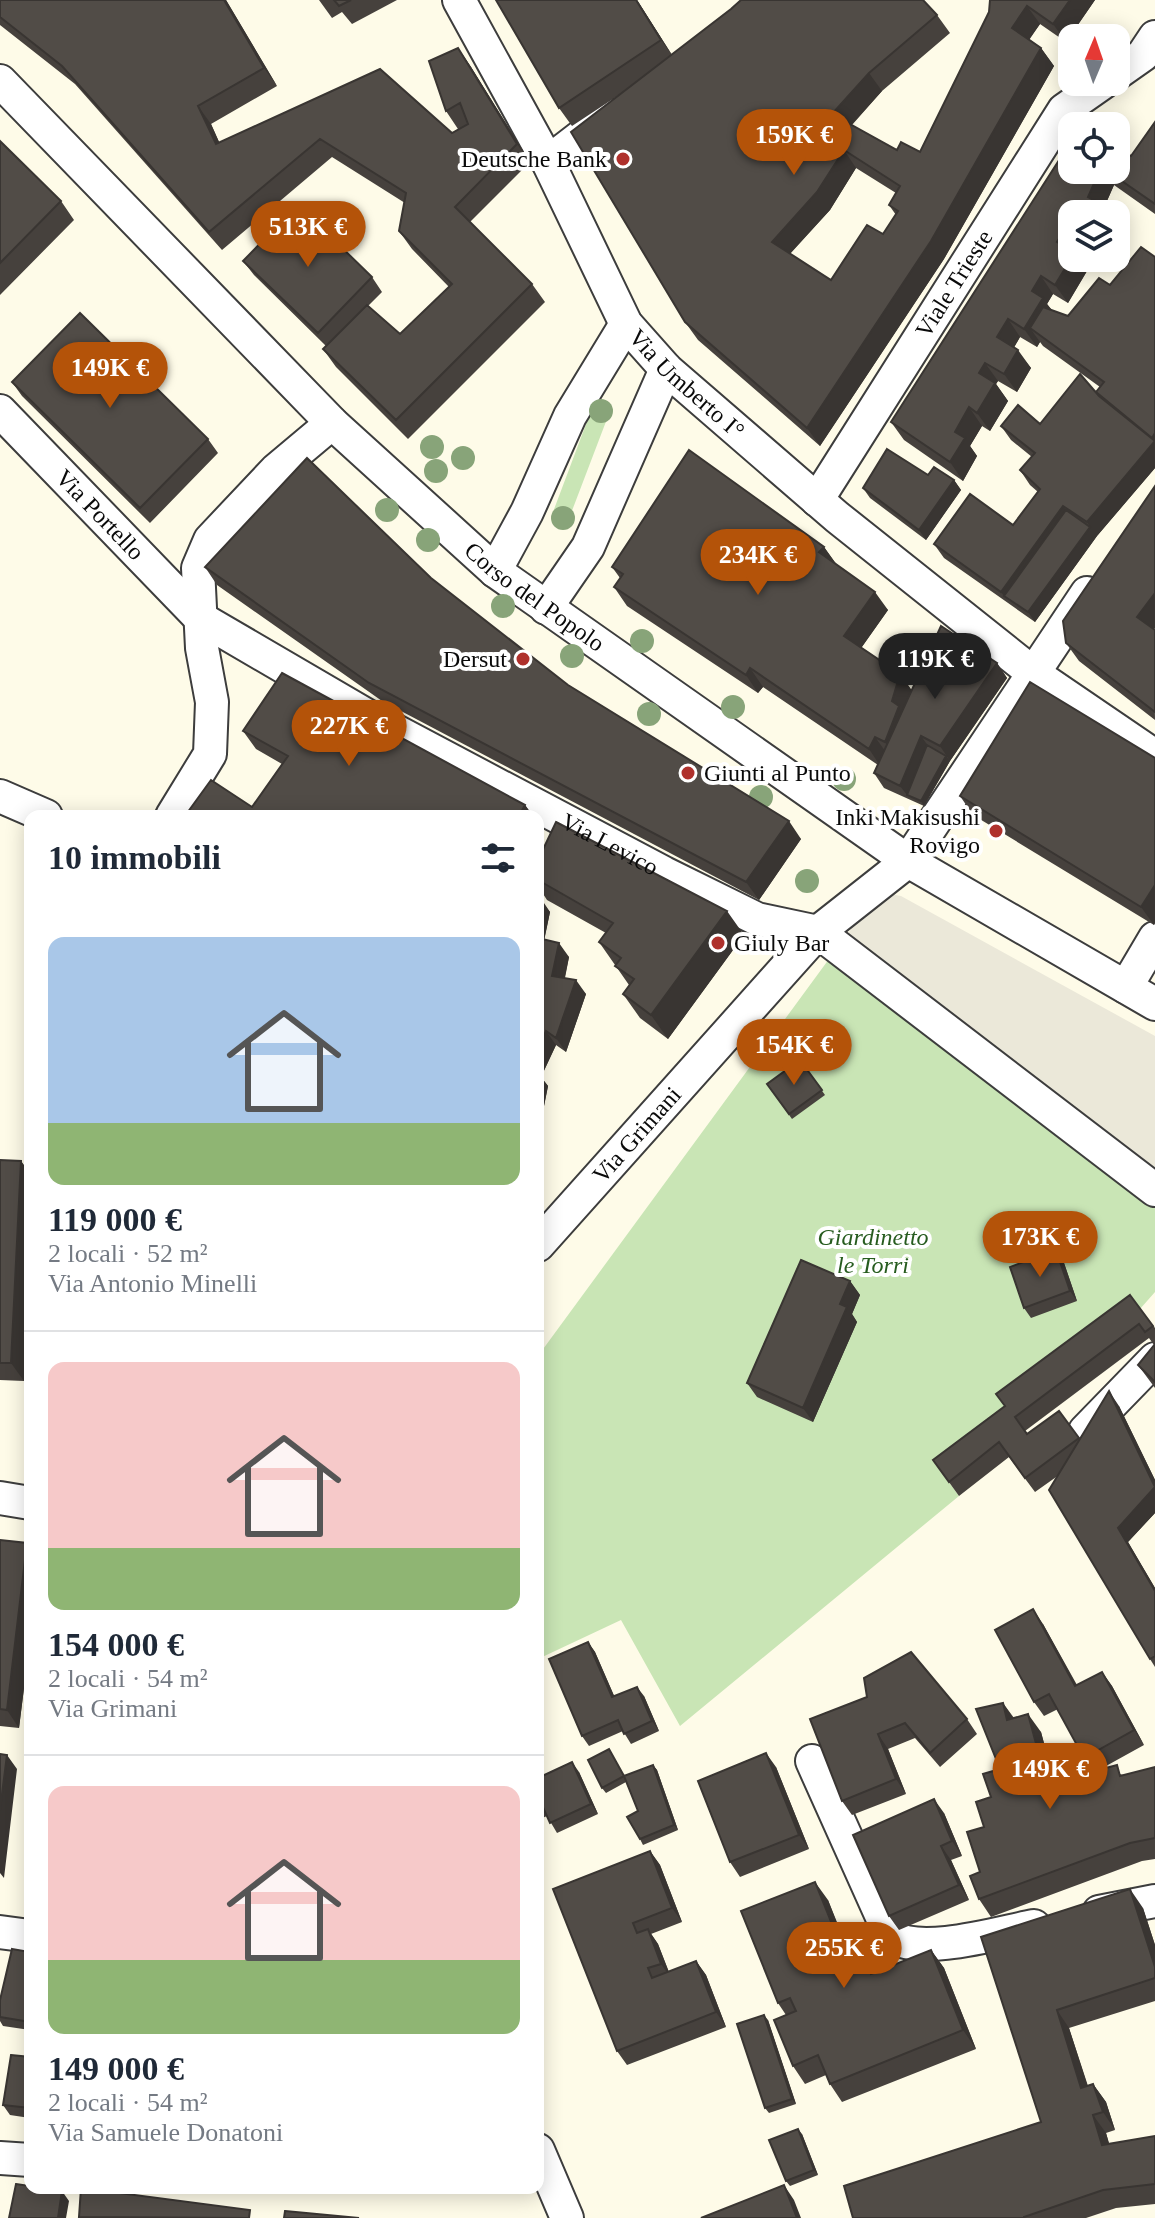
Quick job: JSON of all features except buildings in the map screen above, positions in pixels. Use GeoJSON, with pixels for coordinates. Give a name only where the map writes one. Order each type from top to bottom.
{"type":"FeatureCollection","features":[{"type":"Feature","properties":{"kind":"street","name":"Via Umberto I°"},"geometry":{"type":"LineString","coordinates":[[459,0],[548,162],[626,324],[666,369],[817,500],[1033,673],[1155,756]]}},
{"type":"Feature","properties":{"kind":"street"},"geometry":{"type":"LineString","coordinates":[[1130,64],[1143,55],[1155,37]]}},
{"type":"Feature","properties":{"kind":"street","name":"Corso del Popolo"},"geometry":{"type":"LineString","coordinates":[[0,81],[332,423],[495,571],[908,861],[1155,1004]]}},
{"type":"Feature","properties":{"kind":"street"},"geometry":{"type":"LineString","coordinates":[[548,162],[637,95]]}},
{"type":"Feature","properties":{"kind":"street","name":"Viale Trieste"},"geometry":{"type":"LineString","coordinates":[[817,500],[1064,110],[1084,96]]}},
{"type":"Feature","properties":{"kind":"street"},"geometry":{"type":"LineString","coordinates":[[495,571],[527,512],[570,416],[626,324]]}},
{"type":"Feature","properties":{"kind":"street"},"geometry":{"type":"LineString","coordinates":[[546,608],[588,547],[666,369]]}},
{"type":"Feature","properties":{"kind":"street","name":"Via Portello"},"geometry":{"type":"LineString","coordinates":[[0,411],[200,618]]}},
{"type":"Feature","properties":{"kind":"street"},"geometry":{"type":"LineString","coordinates":[[176,810],[210,754],[212,702],[200,618],[198,568],[210,540],[276,470],[332,423]]}},
{"type":"Feature","properties":{"kind":"street","name":"Via Grimani"},"geometry":{"type":"LineString","coordinates":[[544,1238],[818,932],[908,861],[1102,572]]}},
{"type":"Feature","properties":{"kind":"street","name":"Via Levico"},"geometry":{"type":"LineString","coordinates":[[200,618],[373,719],[664,873],[757,919],[818,932]]}},
{"type":"Feature","properties":{"kind":"street"},"geometry":{"type":"LineString","coordinates":[[0,796],[32,810]]}},
{"type":"Feature","properties":{"kind":"street"},"geometry":{"type":"LineString","coordinates":[[553,856],[570,822]]}},
{"type":"Feature","properties":{"kind":"street"},"geometry":{"type":"LineString","coordinates":[[818,932],[1155,1190]]}},
{"type":"Feature","properties":{"kind":"street"},"geometry":{"type":"LineString","coordinates":[[1126,987],[1155,938]]}},
{"type":"Feature","properties":{"kind":"street"},"geometry":{"type":"LineString","coordinates":[[1085,1431],[1155,1359]]}},
{"type":"Feature","properties":{"kind":"street"},"geometry":{"type":"LineString","coordinates":[[0,1498],[24,1502]]}},
{"type":"Feature","properties":{"kind":"street"},"geometry":{"type":"LineString","coordinates":[[812,1761],[891,1937],[903,1944],[939,1943],[1155,1901]]}},
{"type":"Feature","properties":{"kind":"street"},"geometry":{"type":"LineString","coordinates":[[0,1932],[24,1935]]}},
{"type":"Feature","properties":{"kind":"street"},"geometry":{"type":"LineString","coordinates":[[0,2158],[24,2160]]}},
{"type":"Feature","properties":{"kind":"street"},"geometry":{"type":"LineString","coordinates":[[544,2169],[567,2218]]}},
{"type":"Feature","properties":{"kind":"green space"},"geometry":{"type":"Polygon","coordinates":[[[602,400],[610,411],[570,516],[562,525],[554,521],[553,512],[594,403],[602,400]]]}},
{"type":"Feature","properties":{"kind":"green space","name":"Giardinetto le Torri"},"geometry":{"type":"Polygon","coordinates":[[[829,959],[1155,1204],[1155,1292],[1140,1309],[943,1474],[959,1496],[680,1726],[621,1620],[544,1656],[544,1348],[829,959]]]}},
{"type":"Feature","properties":{"kind":"shaded area"},"geometry":{"type":"Polygon","coordinates":[[[890,894],[901,896],[1155,1036],[1155,1204],[829,959],[869,905],[890,894]]]}},
{"type":"Feature","properties":{"kind":"place","name":"Deutsche Bank"},"geometry":{"type":"Point","coordinates":[623,159]}},
{"type":"Feature","properties":{"kind":"place","name":"Dersut"},"geometry":{"type":"Point","coordinates":[523,659]}},
{"type":"Feature","properties":{"kind":"place","name":"Giunti al Punto"},"geometry":{"type":"Point","coordinates":[688,773]}},
{"type":"Feature","properties":{"kind":"place","name":"Inki Makisushi Rovigo"},"geometry":{"type":"Point","coordinates":[996,831]}},
{"type":"Feature","properties":{"kind":"place","name":"Giuly Bar"},"geometry":{"type":"Point","coordinates":[718,943]}}]}
